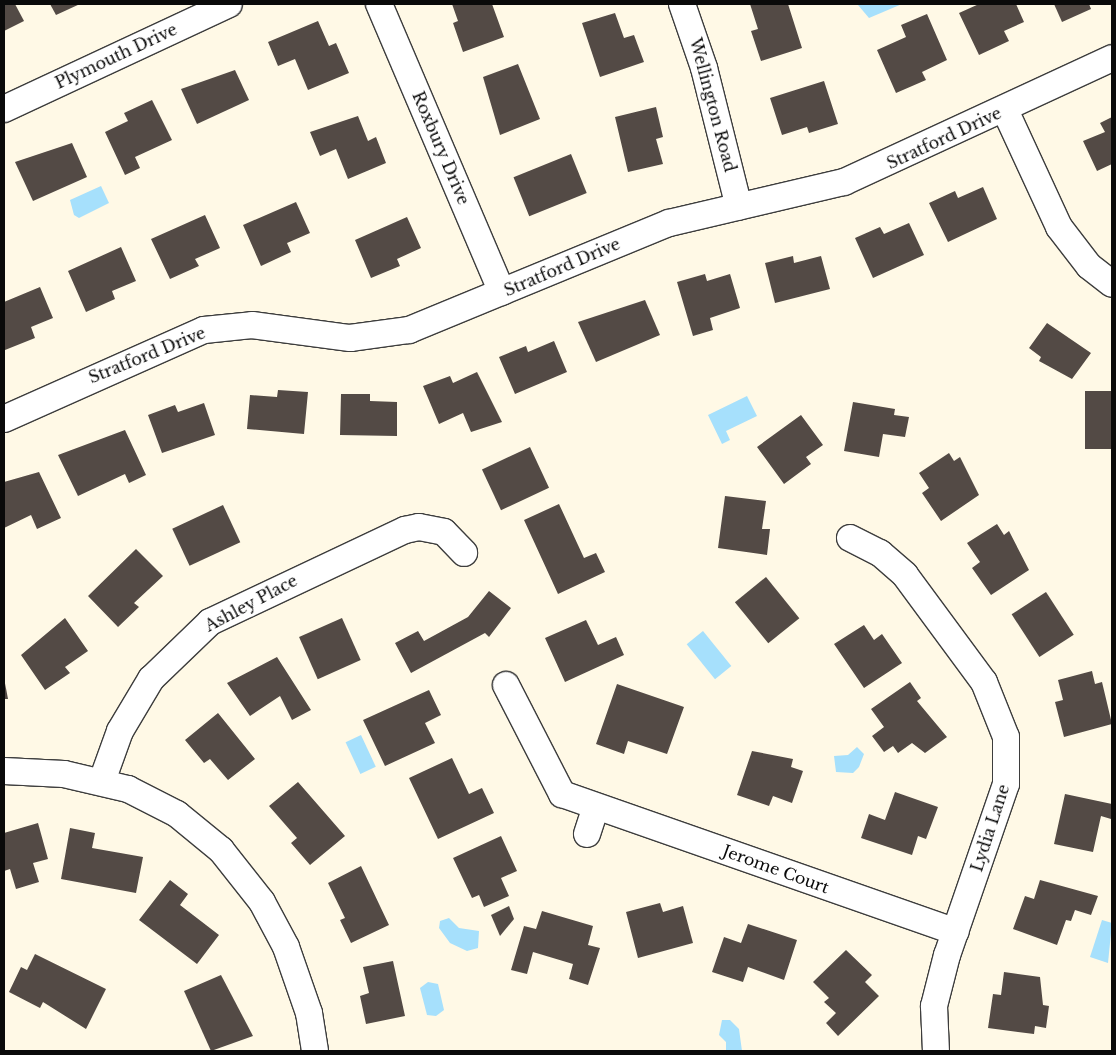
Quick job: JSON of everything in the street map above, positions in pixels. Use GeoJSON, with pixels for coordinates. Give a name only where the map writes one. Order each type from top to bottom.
{"type":"FeatureCollection","features":[{"type":"Feature","properties":{"kind":"street","name":"Plymouth Drive"},"geometry":{"type":"LineString","coordinates":[[4,109],[228,4]]}},
{"type":"Feature","properties":{"kind":"street","name":"Roxbury Drive"},"geometry":{"type":"LineString","coordinates":[[379,4],[502,292]]}},
{"type":"Feature","properties":{"kind":"street","name":"Wellington Road"},"geometry":{"type":"LineString","coordinates":[[682,4],[704,68],[739,207]]}},
{"type":"Feature","properties":{"kind":"street","name":"Stratford Drive"},"geometry":{"type":"LineString","coordinates":[[4,418],[204,330],[252,325],[350,338],[386,335],[502,292],[642,232],[844,182],[1005,110],[1112,58]]}},
{"type":"Feature","properties":{"kind":"street"},"geometry":{"type":"LineString","coordinates":[[1005,110],[1059,226],[1089,266],[1112,284]]}},
{"type":"Feature","properties":{"kind":"street","name":"Ashley Place"},"geometry":{"type":"LineString","coordinates":[[102,781],[125,722],[151,679],[210,622],[405,530],[419,527],[444,532],[464,553]]}},
{"type":"Feature","properties":{"kind":"street","name":"Lydia Lane"},"geometry":{"type":"LineString","coordinates":[[850,538],[880,554],[905,575],[984,682],[1006,737],[1006,784],[954,932],[934,1006],[936,1051]]}},
{"type":"Feature","properties":{"kind":"street","name":"Jerome Court"},"geometry":{"type":"LineString","coordinates":[[506,684],[562,794],[954,932]]}},
{"type":"Feature","properties":{"kind":"street"},"geometry":{"type":"LineString","coordinates":[[4,771],[49,772],[102,781],[176,814],[221,850],[244,876],[262,902],[296,972],[315,1051]]}},
{"type":"Feature","properties":{"kind":"street"},"geometry":{"type":"LineString","coordinates":[[587,834],[596,807]]}},
{"type":"Feature","properties":{"kind":"water"},"geometry":{"type":"Polygon","coordinates":[[[859,4],[902,4],[869,18],[858,5],[859,4]]]}},
{"type":"Feature","properties":{"kind":"water"},"geometry":{"type":"Polygon","coordinates":[[[101,186],[109,203],[79,218],[74,215],[70,200],[101,186]]]}},
{"type":"Feature","properties":{"kind":"water"},"geometry":{"type":"Polygon","coordinates":[[[747,396],[757,416],[726,431],[730,440],[722,444],[708,415],[747,396]]]}},
{"type":"Feature","properties":{"kind":"water"},"geometry":{"type":"Polygon","coordinates":[[[703,631],[731,666],[715,679],[687,644],[703,631]]]}},
{"type":"Feature","properties":{"kind":"water"},"geometry":{"type":"Polygon","coordinates":[[[361,735],[376,767],[360,774],[346,742],[361,735]]]}},
{"type":"Feature","properties":{"kind":"water"},"geometry":{"type":"Polygon","coordinates":[[[857,747],[864,754],[859,767],[853,773],[836,772],[834,756],[848,755],[857,747]]]}},
{"type":"Feature","properties":{"kind":"water"},"geometry":{"type":"Polygon","coordinates":[[[449,918],[459,928],[479,931],[478,948],[467,951],[450,943],[439,928],[440,921],[449,918]]]}},
{"type":"Feature","properties":{"kind":"water"},"geometry":{"type":"Polygon","coordinates":[[[1102,920],[1112,923],[1108,963],[1090,957],[1102,920]]]}},
{"type":"Feature","properties":{"kind":"water"},"geometry":{"type":"Polygon","coordinates":[[[428,982],[438,984],[444,1010],[436,1016],[427,1015],[420,988],[428,982]]]}},
{"type":"Feature","properties":{"kind":"water"},"geometry":{"type":"Polygon","coordinates":[[[722,1020],[730,1020],[739,1029],[742,1051],[726,1051],[726,1042],[719,1035],[722,1020]]]}},
{"type":"Feature","properties":{"kind":"building"},"geometry":{"type":"Polygon","coordinates":[[[4,4],[15,4],[24,21],[4,31],[4,4]]]}},
{"type":"Feature","properties":{"kind":"building"},"geometry":{"type":"Polygon","coordinates":[[[50,4],[80,4],[56,15],[50,4]]]}},
{"type":"Feature","properties":{"kind":"building"},"geometry":{"type":"Polygon","coordinates":[[[452,4],[492,4],[504,37],[463,52],[453,23],[458,21],[452,4]]]}},
{"type":"Feature","properties":{"kind":"building"},"geometry":{"type":"Polygon","coordinates":[[[750,4],[788,4],[802,48],[761,61],[751,31],[758,29],[750,4]]]}},
{"type":"Feature","properties":{"kind":"building"},"geometry":{"type":"Polygon","coordinates":[[[979,4],[1016,4],[1024,22],[1004,31],[1009,41],[979,55],[959,13],[979,4]]]}},
{"type":"Feature","properties":{"kind":"building"},"geometry":{"type":"Polygon","coordinates":[[[1054,4],[1089,4],[1091,9],[1062,22],[1054,4]]]}},
{"type":"Feature","properties":{"kind":"building"},"geometry":{"type":"Polygon","coordinates":[[[615,13],[624,38],[634,35],[644,62],[600,77],[582,23],[615,13]]]}},
{"type":"Feature","properties":{"kind":"building"},"geometry":{"type":"Polygon","coordinates":[[[927,14],[947,60],[922,72],[926,80],[896,93],[877,50],[906,37],[901,25],[927,14]]]}},
{"type":"Feature","properties":{"kind":"building"},"geometry":{"type":"Polygon","coordinates":[[[318,21],[329,46],[336,43],[349,73],[308,90],[295,59],[278,66],[268,42],[318,21]]]}},
{"type":"Feature","properties":{"kind":"building"},"geometry":{"type":"Polygon","coordinates":[[[518,64],[540,119],[500,135],[483,77],[518,64]]]}},
{"type":"Feature","properties":{"kind":"building"},"geometry":{"type":"Polygon","coordinates":[[[235,70],[249,100],[197,124],[181,89],[235,70]]]}},
{"type":"Feature","properties":{"kind":"building"},"geometry":{"type":"Polygon","coordinates":[[[824,81],[838,124],[809,133],[807,127],[782,135],[770,98],[824,81]]]}},
{"type":"Feature","properties":{"kind":"building"},"geometry":{"type":"Polygon","coordinates":[[[152,100],[172,140],[135,157],[140,168],[125,175],[105,132],[128,121],[124,113],[152,100]]]}},
{"type":"Feature","properties":{"kind":"building"},"geometry":{"type":"Polygon","coordinates":[[[656,107],[663,137],[656,139],[663,164],[628,172],[615,117],[656,107]]]}},
{"type":"Feature","properties":{"kind":"building"},"geometry":{"type":"Polygon","coordinates":[[[358,116],[368,141],[376,137],[386,163],[348,179],[336,149],[320,156],[310,132],[358,116]]]}},
{"type":"Feature","properties":{"kind":"building"},"geometry":{"type":"Polygon","coordinates":[[[1112,117],[1112,164],[1097,171],[1083,141],[1105,132],[1100,123],[1112,117]]]}},
{"type":"Feature","properties":{"kind":"building"},"geometry":{"type":"Polygon","coordinates":[[[72,143],[87,177],[33,201],[15,162],[72,143]]]}},
{"type":"Feature","properties":{"kind":"building"},"geometry":{"type":"Polygon","coordinates":[[[571,154],[587,193],[529,216],[514,177],[571,154]]]}},
{"type":"Feature","properties":{"kind":"building"},"geometry":{"type":"Polygon","coordinates":[[[983,187],[997,219],[948,242],[929,203],[955,191],[958,198],[983,187]]]}},
{"type":"Feature","properties":{"kind":"building"},"geometry":{"type":"Polygon","coordinates":[[[296,202],[310,233],[287,243],[291,252],[261,266],[243,225],[296,202]]]}},
{"type":"Feature","properties":{"kind":"building"},"geometry":{"type":"Polygon","coordinates":[[[205,215],[220,248],[195,259],[199,266],[170,279],[151,239],[205,215]]]}},
{"type":"Feature","properties":{"kind":"building"},"geometry":{"type":"Polygon","coordinates":[[[407,217],[421,248],[397,259],[400,266],[371,278],[355,240],[407,217]]]}},
{"type":"Feature","properties":{"kind":"building"},"geometry":{"type":"Polygon","coordinates":[[[909,223],[924,255],[873,278],[855,238],[880,227],[884,234],[909,223]]]}},
{"type":"Feature","properties":{"kind":"building"},"geometry":{"type":"Polygon","coordinates":[[[121,247],[136,281],[112,291],[115,299],[86,312],[68,271],[121,247]]]}},
{"type":"Feature","properties":{"kind":"building"},"geometry":{"type":"Polygon","coordinates":[[[793,256],[794,263],[821,256],[830,289],[775,303],[765,263],[793,256]]]}},
{"type":"Feature","properties":{"kind":"building"},"geometry":{"type":"Polygon","coordinates":[[[705,274],[707,281],[730,274],[740,308],[710,318],[713,330],[693,336],[677,282],[705,274]]]}},
{"type":"Feature","properties":{"kind":"building"},"geometry":{"type":"Polygon","coordinates":[[[40,287],[53,318],[31,327],[35,338],[5,350],[4,302],[40,287]]]}},
{"type":"Feature","properties":{"kind":"building"},"geometry":{"type":"Polygon","coordinates":[[[645,300],[660,335],[596,362],[578,322],[645,300]]]}},
{"type":"Feature","properties":{"kind":"building"},"geometry":{"type":"Polygon","coordinates":[[[1047,323],[1091,353],[1072,379],[1039,361],[1041,357],[1029,348],[1047,323]]]}},
{"type":"Feature","properties":{"kind":"building"},"geometry":{"type":"Polygon","coordinates":[[[554,341],[567,372],[515,394],[499,357],[526,346],[528,352],[554,341]]]}},
{"type":"Feature","properties":{"kind":"building"},"geometry":{"type":"Polygon","coordinates":[[[477,372],[502,422],[471,432],[463,413],[439,424],[423,386],[450,376],[453,383],[477,372]]]}},
{"type":"Feature","properties":{"kind":"building"},"geometry":{"type":"Polygon","coordinates":[[[278,390],[308,392],[304,434],[247,429],[250,395],[277,397],[278,390]]]}},
{"type":"Feature","properties":{"kind":"building"},"geometry":{"type":"Polygon","coordinates":[[[1085,391],[1112,391],[1112,449],[1085,449],[1085,391]]]}},
{"type":"Feature","properties":{"kind":"building"},"geometry":{"type":"Polygon","coordinates":[[[341,394],[370,394],[370,401],[397,402],[397,436],[340,435],[341,394]]]}},
{"type":"Feature","properties":{"kind":"building"},"geometry":{"type":"Polygon","coordinates":[[[853,402],[895,409],[894,415],[909,417],[905,437],[883,434],[879,457],[844,451],[853,402]]]}},
{"type":"Feature","properties":{"kind":"building"},"geometry":{"type":"Polygon","coordinates":[[[204,403],[215,435],[162,453],[148,415],[175,405],[178,412],[204,403]]]}},
{"type":"Feature","properties":{"kind":"building"},"geometry":{"type":"Polygon","coordinates":[[[801,415],[823,445],[806,457],[811,464],[784,484],[757,447],[801,415]]]}},
{"type":"Feature","properties":{"kind":"building"},"geometry":{"type":"Polygon","coordinates":[[[125,430],[146,475],[129,483],[125,474],[78,496],[58,455],[125,430]]]}},
{"type":"Feature","properties":{"kind":"building"},"geometry":{"type":"Polygon","coordinates":[[[530,447],[549,488],[501,510],[482,469],[530,447]]]}},
{"type":"Feature","properties":{"kind":"building"},"geometry":{"type":"Polygon","coordinates":[[[949,453],[954,461],[960,457],[979,495],[941,521],[922,493],[929,488],[919,473],[949,453]]]}},
{"type":"Feature","properties":{"kind":"building"},"geometry":{"type":"Polygon","coordinates":[[[39,472],[61,518],[37,529],[31,515],[4,528],[4,482],[39,472]]]}},
{"type":"Feature","properties":{"kind":"building"},"geometry":{"type":"Polygon","coordinates":[[[725,496],[766,501],[762,529],[770,529],[767,555],[718,548],[725,496]]]}},
{"type":"Feature","properties":{"kind":"building"},"geometry":{"type":"Polygon","coordinates":[[[559,504],[584,558],[596,553],[605,572],[558,594],[524,520],[559,504]]]}},
{"type":"Feature","properties":{"kind":"building"},"geometry":{"type":"Polygon","coordinates":[[[223,505],[240,542],[190,566],[172,529],[223,505]]]}},
{"type":"Feature","properties":{"kind":"building"},"geometry":{"type":"Polygon","coordinates":[[[997,524],[1004,535],[1009,531],[1029,570],[991,595],[972,568],[980,562],[967,543],[997,524]]]}},
{"type":"Feature","properties":{"kind":"building"},"geometry":{"type":"Polygon","coordinates":[[[136,549],[163,576],[134,603],[139,607],[118,627],[88,596],[136,549]]]}},
{"type":"Feature","properties":{"kind":"building"},"geometry":{"type":"Polygon","coordinates":[[[766,577],[799,618],[768,643],[735,602],[766,577]]]}},
{"type":"Feature","properties":{"kind":"building"},"geometry":{"type":"Polygon","coordinates":[[[489,591],[511,608],[489,637],[485,633],[411,673],[395,643],[418,631],[424,641],[468,617],[489,591]]]}},
{"type":"Feature","properties":{"kind":"building"},"geometry":{"type":"Polygon","coordinates":[[[1046,592],[1074,635],[1039,657],[1012,614],[1046,592]]]}},
{"type":"Feature","properties":{"kind":"building"},"geometry":{"type":"Polygon","coordinates":[[[65,618],[88,651],[65,667],[70,673],[45,690],[21,655],[65,618]]]}},
{"type":"Feature","properties":{"kind":"building"},"geometry":{"type":"Polygon","coordinates":[[[342,618],[361,660],[318,679],[299,637],[342,618]]]}},
{"type":"Feature","properties":{"kind":"building"},"geometry":{"type":"Polygon","coordinates":[[[586,620],[598,645],[616,637],[624,655],[565,682],[545,638],[586,620]]]}},
{"type":"Feature","properties":{"kind":"building"},"geometry":{"type":"Polygon","coordinates":[[[864,625],[874,640],[882,634],[902,663],[864,688],[834,644],[864,625]]]}},
{"type":"Feature","properties":{"kind":"building"},"geometry":{"type":"Polygon","coordinates":[[[277,657],[311,710],[292,720],[280,696],[250,716],[227,683],[277,657]]]}},
{"type":"Feature","properties":{"kind":"building"},"geometry":{"type":"Polygon","coordinates":[[[1092,671],[1095,684],[1102,682],[1112,724],[1064,737],[1055,702],[1063,700],[1058,680],[1092,671]]]}},
{"type":"Feature","properties":{"kind":"building"},"geometry":{"type":"Polygon","coordinates":[[[4,678],[8,699],[4,699],[4,678]]]}},
{"type":"Feature","properties":{"kind":"building"},"geometry":{"type":"Polygon","coordinates":[[[910,682],[921,698],[917,701],[947,737],[925,753],[912,743],[898,753],[893,746],[884,752],[872,736],[884,727],[871,709],[910,682]]]}},
{"type":"Feature","properties":{"kind":"building"},"geometry":{"type":"Polygon","coordinates":[[[617,684],[684,707],[667,754],[628,741],[624,754],[596,744],[617,684]]]}},
{"type":"Feature","properties":{"kind":"building"},"geometry":{"type":"Polygon","coordinates":[[[429,690],[441,715],[425,723],[435,743],[385,766],[363,720],[429,690]]]}},
{"type":"Feature","properties":{"kind":"building"},"geometry":{"type":"Polygon","coordinates":[[[218,713],[255,759],[228,780],[210,759],[204,763],[185,740],[218,713]]]}},
{"type":"Feature","properties":{"kind":"building"},"geometry":{"type":"Polygon","coordinates":[[[752,751],[793,759],[791,767],[803,771],[792,803],[773,796],[769,806],[737,795],[752,751]]]}},
{"type":"Feature","properties":{"kind":"building"},"geometry":{"type":"Polygon","coordinates":[[[452,758],[469,794],[482,788],[494,813],[438,839],[409,778],[452,758]]]}},
{"type":"Feature","properties":{"kind":"building"},"geometry":{"type":"Polygon","coordinates":[[[298,782],[345,836],[310,865],[291,843],[297,838],[269,806],[298,782]]]}},
{"type":"Feature","properties":{"kind":"building"},"geometry":{"type":"Polygon","coordinates":[[[895,792],[938,807],[926,839],[918,836],[912,855],[861,838],[869,814],[885,820],[895,792]]]}},
{"type":"Feature","properties":{"kind":"building"},"geometry":{"type":"Polygon","coordinates":[[[1065,794],[1112,804],[1111,819],[1101,816],[1093,852],[1054,844],[1065,794]]]}},
{"type":"Feature","properties":{"kind":"building"},"geometry":{"type":"Polygon","coordinates":[[[38,823],[48,859],[33,863],[39,882],[16,889],[10,869],[4,871],[4,833],[38,823]]]}},
{"type":"Feature","properties":{"kind":"building"},"geometry":{"type":"Polygon","coordinates":[[[70,828],[95,833],[92,848],[143,857],[136,893],[61,879],[70,828]]]}},
{"type":"Feature","properties":{"kind":"building"},"geometry":{"type":"Polygon","coordinates":[[[501,836],[517,871],[501,878],[509,896],[484,907],[479,895],[472,898],[453,858],[501,836]]]}},
{"type":"Feature","properties":{"kind":"building"},"geometry":{"type":"Polygon","coordinates":[[[361,866],[389,925],[351,943],[340,920],[345,918],[328,883],[361,866]]]}},
{"type":"Feature","properties":{"kind":"building"},"geometry":{"type":"Polygon","coordinates":[[[170,880],[188,894],[180,905],[219,935],[197,964],[139,920],[170,880]]]}},
{"type":"Feature","properties":{"kind":"building"},"geometry":{"type":"Polygon","coordinates":[[[1040,880],[1098,896],[1091,915],[1075,910],[1071,921],[1066,920],[1057,945],[1013,929],[1025,896],[1034,899],[1040,880]]]}},
{"type":"Feature","properties":{"kind":"building"},"geometry":{"type":"Polygon","coordinates":[[[660,903],[663,912],[683,906],[693,943],[638,958],[626,912],[660,903]]]}},
{"type":"Feature","properties":{"kind":"building"},"geometry":{"type":"Polygon","coordinates":[[[509,906],[514,919],[500,936],[491,915],[509,906]]]}},
{"type":"Feature","properties":{"kind":"building"},"geometry":{"type":"Polygon","coordinates":[[[542,911],[593,926],[588,945],[600,948],[588,985],[569,979],[573,964],[533,952],[527,974],[511,970],[524,926],[536,929],[542,911]]]}},
{"type":"Feature","properties":{"kind":"building"},"geometry":{"type":"Polygon","coordinates":[[[748,924],[797,940],[784,980],[748,967],[743,982],[712,972],[724,937],[741,943],[748,924]]]}},
{"type":"Feature","properties":{"kind":"building"},"geometry":{"type":"Polygon","coordinates":[[[846,950],[872,975],[865,982],[879,996],[838,1036],[826,1023],[836,1013],[824,1002],[829,998],[813,982],[846,950]]]}},
{"type":"Feature","properties":{"kind":"building"},"geometry":{"type":"Polygon","coordinates":[[[35,954],[106,989],[86,1029],[43,1002],[40,1008],[9,992],[21,967],[27,970],[35,954]]]}},
{"type":"Feature","properties":{"kind":"building"},"geometry":{"type":"Polygon","coordinates":[[[393,961],[405,1016],[366,1024],[360,996],[369,993],[363,967],[393,961]]]}},
{"type":"Feature","properties":{"kind":"building"},"geometry":{"type":"Polygon","coordinates":[[[1004,972],[1040,977],[1043,1005],[1049,1006],[1046,1028],[1035,1026],[1034,1034],[988,1028],[993,994],[1001,995],[1004,972]]]}},
{"type":"Feature","properties":{"kind":"building"},"geometry":{"type":"Polygon","coordinates":[[[221,975],[253,1036],[211,1051],[184,991],[221,975]]]}}]}
